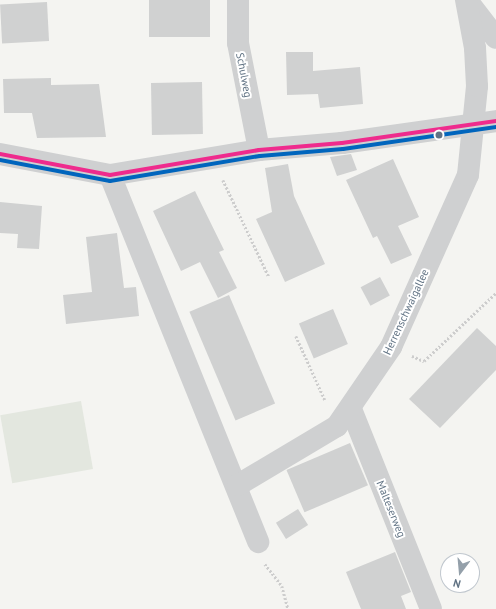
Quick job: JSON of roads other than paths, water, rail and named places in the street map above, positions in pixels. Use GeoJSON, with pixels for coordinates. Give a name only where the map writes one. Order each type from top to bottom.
{"type":"FeatureCollection","features":[{"type":"Feature","properties":{"kind":"street","name":"Schulweg"},"geometry":{"type":"LineString","coordinates":[[238,0],[238,43],[259,150]]}},
{"type":"Feature","properties":{"kind":"street"},"geometry":{"type":"LineString","coordinates":[[467,0],[496,38]]}},
{"type":"Feature","properties":{"kind":"street","name":"Herrenschwaigallee"},"geometry":{"type":"LineString","coordinates":[[238,485],[337,426],[351,409],[392,347],[468,175],[486,123],[467,0]]}},
{"type":"Feature","properties":{"kind":"street"},"geometry":{"type":"LineString","coordinates":[[0,154],[110,175],[259,150],[486,123]]}},
{"type":"Feature","properties":{"kind":"street"},"geometry":{"type":"LineString","coordinates":[[110,175],[238,485],[258,542]]}},
{"type":"Feature","properties":{"kind":"street","name":"Malteserweg"},"geometry":{"type":"LineString","coordinates":[[351,409],[430,609]]}}]}
